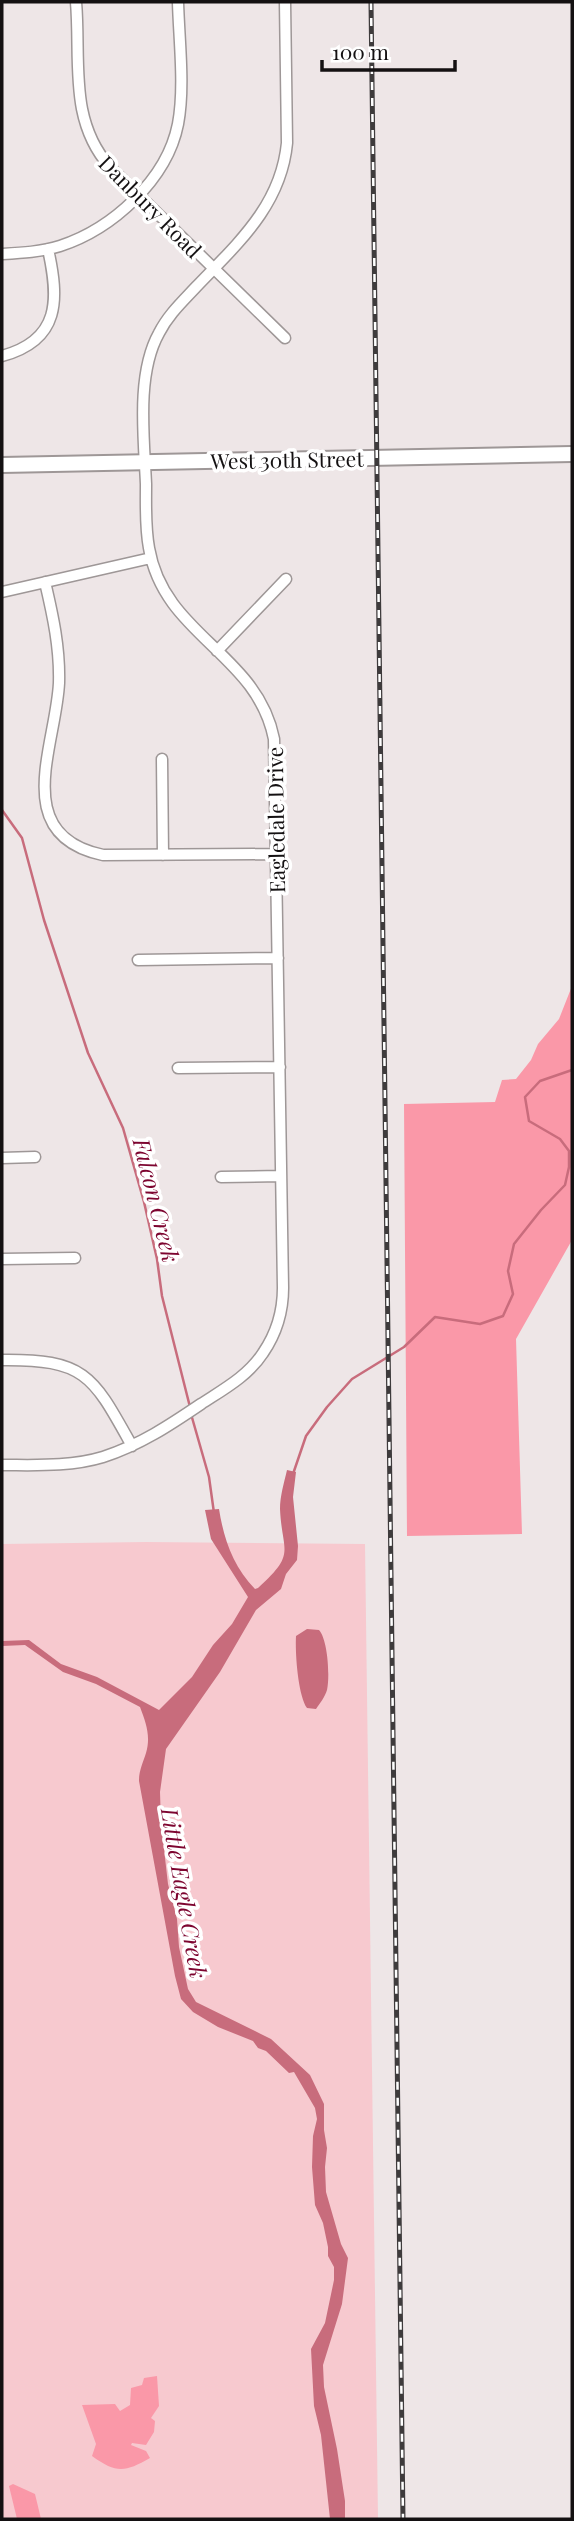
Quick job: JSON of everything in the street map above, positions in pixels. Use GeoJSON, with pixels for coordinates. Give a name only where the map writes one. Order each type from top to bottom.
{"type":"FeatureCollection","features":[{"type":"Feature","properties":{"kind":"main road","name":"West 30th Street"},"geometry":{"type":"LineString","coordinates":[[2,465],[572,454]]}},
{"type":"Feature","properties":{"kind":"street","name":"Danbury Road"},"geometry":{"type":"LineString","coordinates":[[76,2],[79,95],[90,140],[102,158],[285,338]]}},
{"type":"Feature","properties":{"kind":"street"},"geometry":{"type":"LineString","coordinates":[[2,254],[48,249],[91,232],[138,194],[161,166],[178,124],[178,2]]}},
{"type":"Feature","properties":{"kind":"street","name":"Eagledale Drive"},"geometry":{"type":"LineString","coordinates":[[2,1465],[58,1465],[84,1461],[132,1446],[155,1435],[251,1368],[274,1333],[281,1309],[283,1293],[275,752],[270,723],[254,689],[175,610],[162,589],[151,558],[147,533],[145,382],[153,346],[160,330],[175,309],[261,216],[272,199],[282,172],[287,135],[285,2]]}},
{"type":"Feature","properties":{"kind":"street"},"geometry":{"type":"LineString","coordinates":[[2,356],[33,341],[46,326],[56,289],[48,249]]}},
{"type":"Feature","properties":{"kind":"street"},"geometry":{"type":"LineString","coordinates":[[2,592],[151,558]]}},
{"type":"Feature","properties":{"kind":"street"},"geometry":{"type":"LineString","coordinates":[[217,651],[286,579]]}},
{"type":"Feature","properties":{"kind":"street"},"geometry":{"type":"LineString","coordinates":[[45,582],[55,630],[59,670],[57,707],[43,780],[44,800],[50,816],[64,836],[87,851],[111,856],[276,854]]}},
{"type":"Feature","properties":{"kind":"street"},"geometry":{"type":"LineString","coordinates":[[162,759],[163,855]]}},
{"type":"Feature","properties":{"kind":"street"},"geometry":{"type":"LineString","coordinates":[[138,960],[278,958]]}},
{"type":"Feature","properties":{"kind":"street"},"geometry":{"type":"LineString","coordinates":[[178,1068],[280,1067]]}},
{"type":"Feature","properties":{"kind":"street"},"geometry":{"type":"LineString","coordinates":[[2,1158],[35,1157]]}},
{"type":"Feature","properties":{"kind":"street"},"geometry":{"type":"LineString","coordinates":[[221,1177],[281,1176]]}},
{"type":"Feature","properties":{"kind":"street"},"geometry":{"type":"LineString","coordinates":[[2,1259],[75,1258]]}},
{"type":"Feature","properties":{"kind":"street"},"geometry":{"type":"LineString","coordinates":[[2,1360],[56,1363],[82,1375],[103,1395],[132,1446]]}},
{"type":"Feature","properties":{"kind":"shaded area"},"geometry":{"type":"Polygon","coordinates":[[[572,986],[572,1240],[516,1339],[522,1534],[407,1536],[404,1104],[495,1102],[502,1080],[516,1079],[531,1060],[538,1044],[559,1019],[572,986]]]}},
{"type":"Feature","properties":{"kind":"shaded area"},"geometry":{"type":"Polygon","coordinates":[[[287,1470],[296,1472],[293,1497],[297,1560],[286,1574],[281,1589],[256,1610],[220,1672],[166,1749],[160,1792],[161,1823],[168,1884],[177,1919],[179,1947],[188,1989],[196,2002],[271,2039],[310,2075],[324,2104],[326,2192],[341,2244],[348,2258],[342,2304],[323,2365],[324,2387],[345,2501],[345,2519],[330,2519],[321,2435],[314,2406],[311,2349],[325,2323],[334,2280],[334,2267],[328,2256],[323,2223],[315,2205],[312,2167],[313,2136],[317,2119],[315,2108],[294,2072],[289,2073],[253,2041],[218,2027],[193,2012],[181,1999],[139,1781],[148,1741],[140,1707],[96,1684],[63,1672],[25,1645],[2,1646],[2,1641],[29,1640],[61,1664],[97,1677],[159,1710],[192,1677],[213,1645],[232,1624],[248,1597],[211,1539],[205,1510],[219,1509],[235,1562],[247,1580],[255,1589],[258,1588],[283,1559],[280,1504],[287,1470]]]}},
{"type":"Feature","properties":{"kind":"shaded area"},"geometry":{"type":"Polygon","coordinates":[[[2,1544],[365,1544],[378,2519],[2,2519],[2,1544]]]}},
{"type":"Feature","properties":{"kind":"shaded area"},"geometry":{"type":"Polygon","coordinates":[[[307,1629],[319,1630],[328,1659],[327,1690],[316,1709],[307,1708],[301,1694],[298,1674],[296,1636],[307,1629]]]}},
{"type":"Feature","properties":{"kind":"shaded area"},"geometry":{"type":"Polygon","coordinates":[[[157,2376],[159,2406],[151,2418],[155,2421],[154,2432],[146,2445],[131,2445],[146,2451],[150,2458],[121,2469],[108,2466],[92,2456],[96,2444],[82,2405],[115,2404],[120,2411],[130,2405],[131,2388],[142,2385],[144,2378],[157,2376]]]}},
{"type":"Feature","properties":{"kind":"shaded area"},"geometry":{"type":"Polygon","coordinates":[[[13,2484],[35,2494],[41,2519],[17,2519],[9,2486],[13,2484]]]}},
{"type":"Feature","properties":{"kind":"waterway","name":"Falcon Creek"},"geometry":{"type":"LineString","coordinates":[[2,810],[22,838],[44,920],[88,1053],[123,1128],[144,1202],[162,1296],[190,1407]]}},
{"type":"Feature","properties":{"kind":"waterway","name":"Little Eagle Creek"},"geometry":{"type":"LineString","coordinates":[[293,1474],[306,1436],[352,1379],[404,1347],[435,1317],[480,1324],[503,1316],[513,1294],[508,1271],[514,1244],[565,1185],[569,1167],[569,1151],[560,1139],[529,1121],[525,1097],[540,1081],[572,1070]]}},
{"type":"Feature","properties":{"kind":"waterway","name":"Falcon Creek"},"geometry":{"type":"LineString","coordinates":[[191,1414],[209,1477],[214,1513]]}},
{"type":"Feature","properties":{"kind":"railway"},"geometry":{"type":"LineString","coordinates":[[371,2],[403,2519]]}}]}
